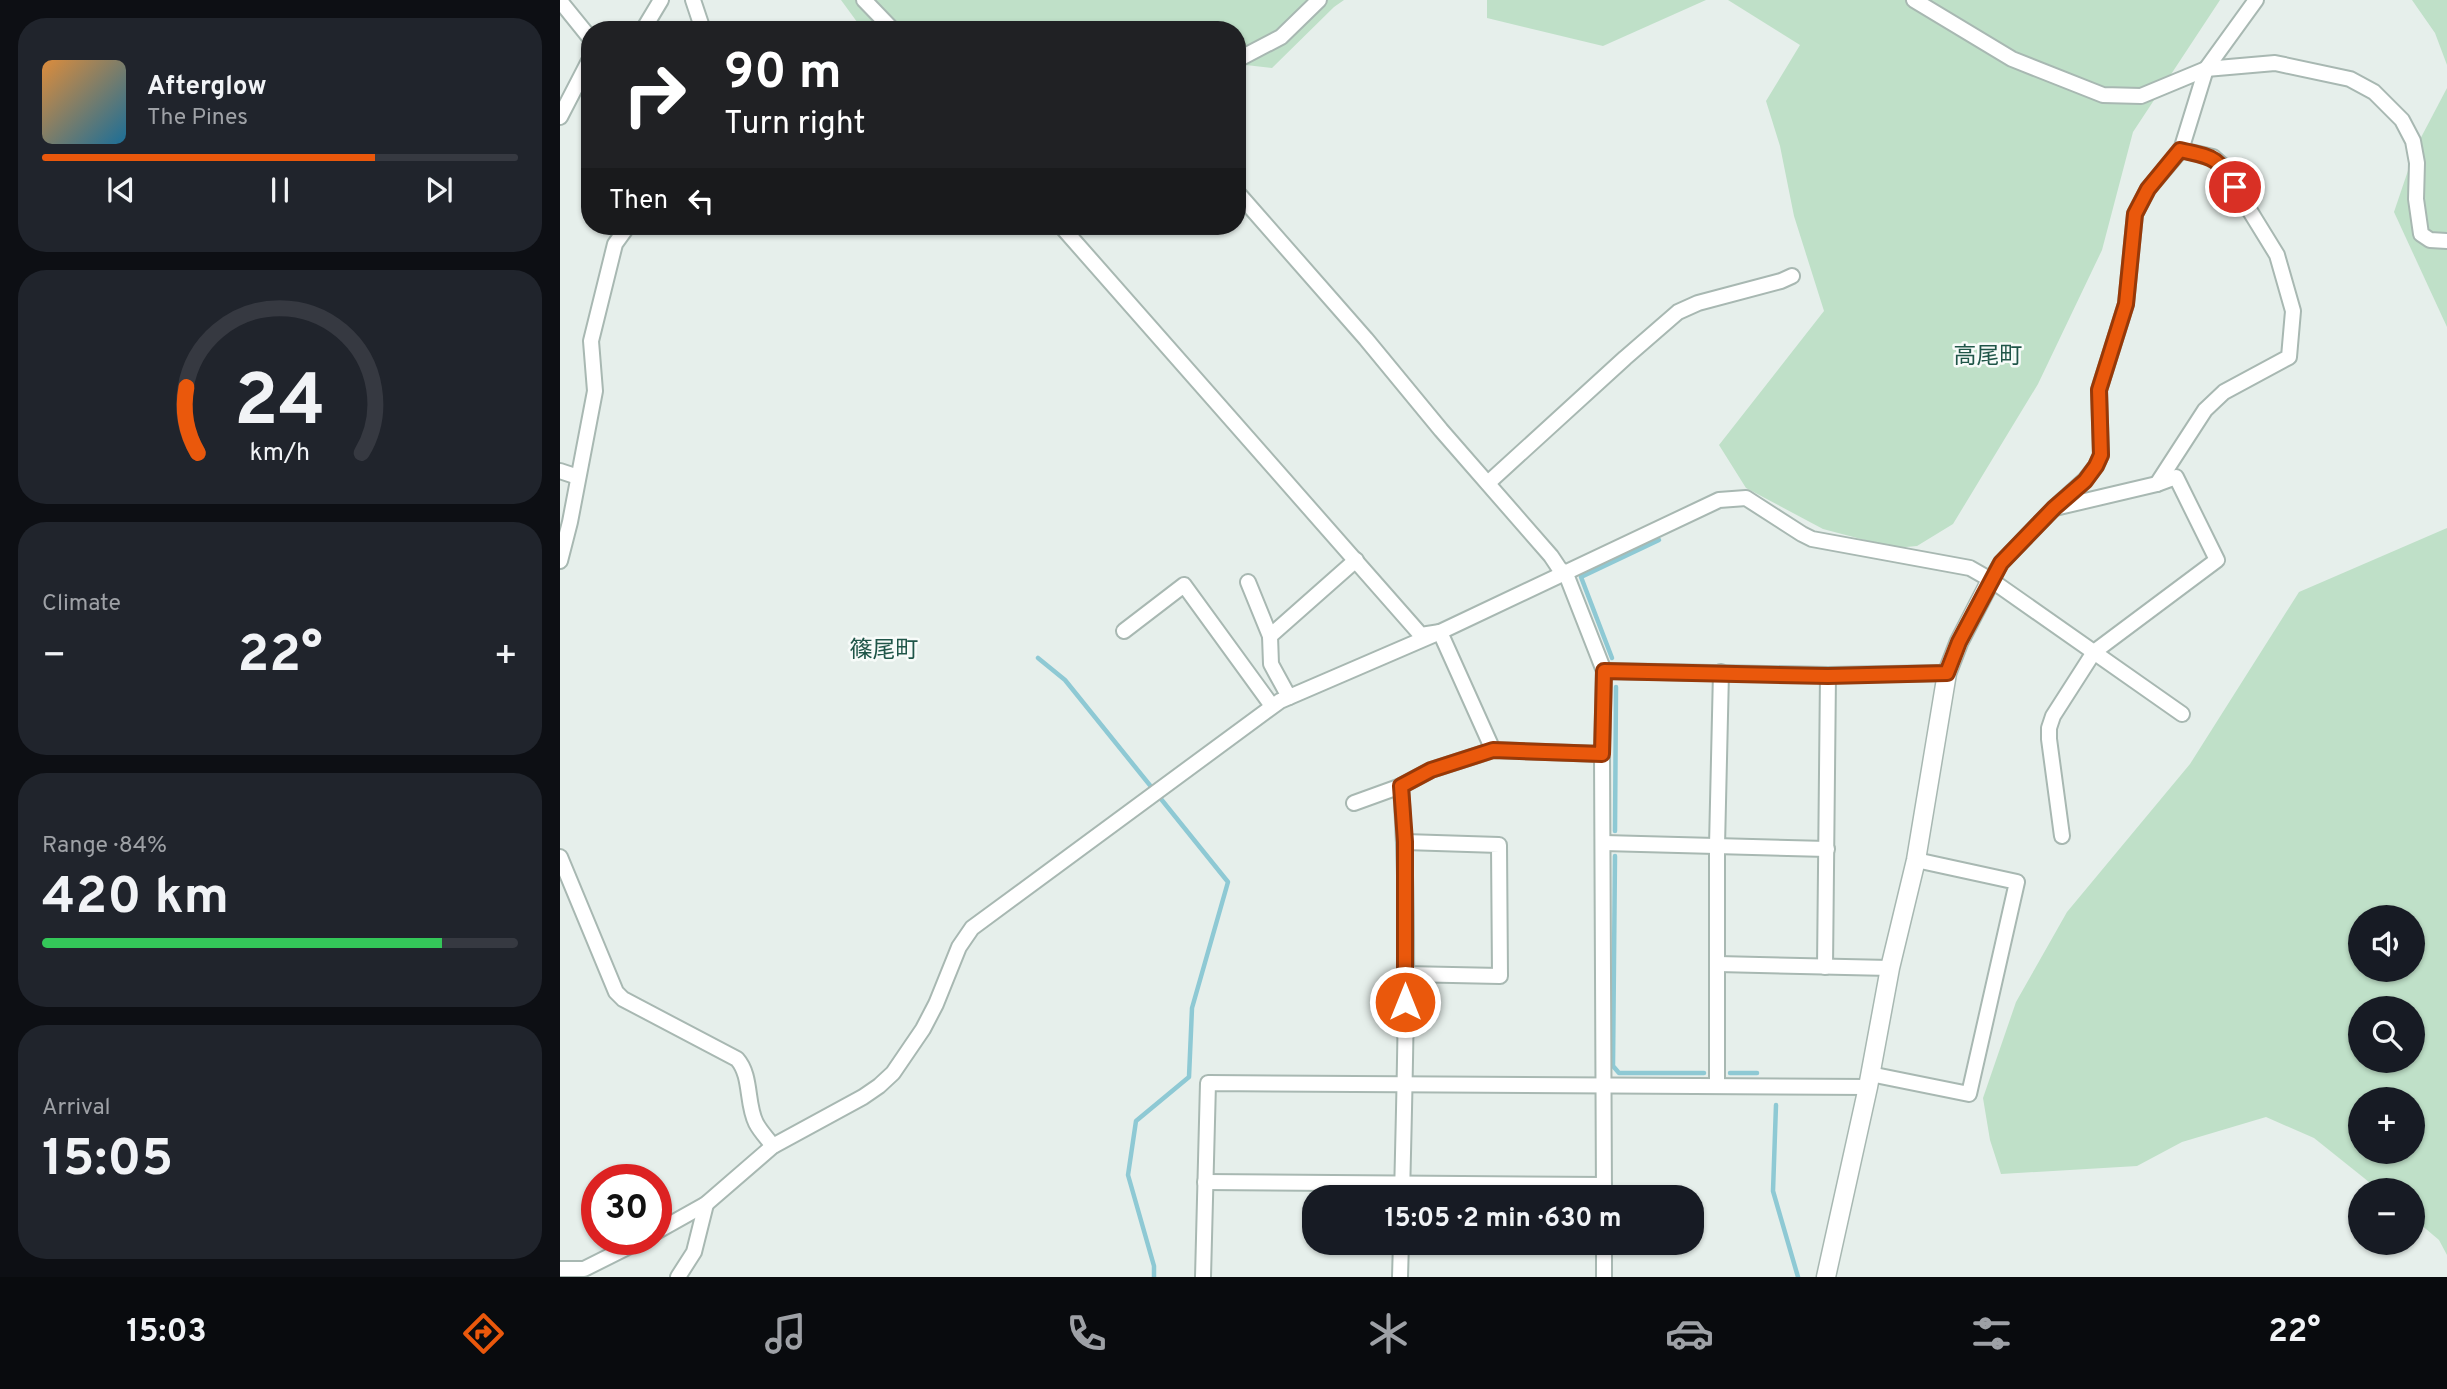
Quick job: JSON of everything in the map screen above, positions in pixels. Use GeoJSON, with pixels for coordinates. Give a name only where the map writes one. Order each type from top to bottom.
{"type":"FeatureCollection","features":[{"type":"Feature","properties":{"kind":"street"},"geometry":{"type":"LineString","coordinates":[[648,21],[661,0]]}},
{"type":"Feature","properties":{"kind":"street"},"geometry":{"type":"LineString","coordinates":[[692,0],[700,21]]}},
{"type":"Feature","properties":{"kind":"street"},"geometry":{"type":"LineString","coordinates":[[864,0],[884,21]]}},
{"type":"Feature","properties":{"kind":"street"},"geometry":{"type":"LineString","coordinates":[[1246,55],[1281,37],[1319,0]]}},
{"type":"Feature","properties":{"kind":"street"},"geometry":{"type":"LineString","coordinates":[[1914,0],[2012,59],[2103,95],[2141,96],[2206,69],[2275,63],[2350,79],[2374,92],[2402,120],[2413,141],[2417,163],[2417,210],[2421,234],[2430,240],[2447,241]]}},
{"type":"Feature","properties":{"kind":"street"},"geometry":{"type":"LineString","coordinates":[[1826,1277],[1869,1080],[1890,968],[1916,860],[1947,673],[1959,642],[2001,563],[2054,508],[2085,481],[2101,455],[2099,390],[2126,304],[2135,214],[2148,189],[2180,150],[2206,69],[2256,0]]}},
{"type":"Feature","properties":{"kind":"street"},"geometry":{"type":"LineString","coordinates":[[560,1],[581,27]]}},
{"type":"Feature","properties":{"kind":"street"},"geometry":{"type":"LineString","coordinates":[[560,117],[581,76]]}},
{"type":"Feature","properties":{"kind":"street"},"geometry":{"type":"LineString","coordinates":[[2157,484],[2205,410],[2224,392],[2289,357],[2293,311],[2277,255],[2221,164],[2213,157],[2180,150]]}},
{"type":"Feature","properties":{"kind":"street"},"geometry":{"type":"LineString","coordinates":[[1246,202],[1566,574],[1604,671],[1604,1185]]}},
{"type":"Feature","properties":{"kind":"street"},"geometry":{"type":"LineString","coordinates":[[560,561],[595,391],[591,341],[615,244],[622,235]]}},
{"type":"Feature","properties":{"kind":"street"},"geometry":{"type":"LineString","coordinates":[[1069,235],[1421,635],[1440,632]]}},
{"type":"Feature","properties":{"kind":"street"},"geometry":{"type":"LineString","coordinates":[[1488,483],[1678,312],[1698,303],[1792,276]]}},
{"type":"Feature","properties":{"kind":"street"},"geometry":{"type":"LineString","coordinates":[[560,471],[578,477]]}},
{"type":"Feature","properties":{"kind":"street"},"geometry":{"type":"LineString","coordinates":[[2054,508],[2157,484],[2176,477],[2217,560],[2094,652],[2053,716],[2049,728],[2062,836]]}},
{"type":"Feature","properties":{"kind":"street"},"geometry":{"type":"LineString","coordinates":[[672,1223],[706,1205],[773,1146],[863,1097],[893,1073],[923,1029],[959,947],[972,928],[1272,706],[1566,574],[1719,500],[1746,498],[1812,538],[1970,568],[2182,714]]}},
{"type":"Feature","properties":{"kind":"street"},"geometry":{"type":"LineString","coordinates":[[1270,636],[1356,560]]}},
{"type":"Feature","properties":{"kind":"street"},"geometry":{"type":"LineString","coordinates":[[1248,582],[1270,636],[1271,664],[1289,697]]}},
{"type":"Feature","properties":{"kind":"street"},"geometry":{"type":"LineString","coordinates":[[1124,631],[1184,585],[1272,706]]}},
{"type":"Feature","properties":{"kind":"street"},"geometry":{"type":"LineString","coordinates":[[1440,632],[1493,750]]}},
{"type":"Feature","properties":{"kind":"street"},"geometry":{"type":"LineString","coordinates":[[1604,671],[1828,676],[1947,673]]}},
{"type":"Feature","properties":{"kind":"street"},"geometry":{"type":"LineString","coordinates":[[1717,1085],[1717,846],[1721,672]]}},
{"type":"Feature","properties":{"kind":"street"},"geometry":{"type":"LineString","coordinates":[[1825,967],[1828,676]]}},
{"type":"Feature","properties":{"kind":"street"},"geometry":{"type":"LineString","coordinates":[[1354,803],[1401,786],[1431,770],[1493,750],[1602,754]]}},
{"type":"Feature","properties":{"kind":"street"},"geometry":{"type":"LineString","coordinates":[[1401,786],[1405,842],[1406,1084],[1402,1185]]}},
{"type":"Feature","properties":{"kind":"street"},"geometry":{"type":"LineString","coordinates":[[1405,842],[1499,845],[1500,976],[1405,974]]}},
{"type":"Feature","properties":{"kind":"street"},"geometry":{"type":"LineString","coordinates":[[1604,843],[1827,849]]}},
{"type":"Feature","properties":{"kind":"street"},"geometry":{"type":"LineString","coordinates":[[560,857],[616,992],[624,999],[737,1059],[746,1074],[756,1123],[773,1146]]}},
{"type":"Feature","properties":{"kind":"street"},"geometry":{"type":"LineString","coordinates":[[1203,1277],[1208,1083],[1603,1087],[1869,1080],[1969,1094],[2017,882],[1916,860]]}},
{"type":"Feature","properties":{"kind":"street"},"geometry":{"type":"LineString","coordinates":[[1718,964],[1890,968]]}},
{"type":"Feature","properties":{"kind":"street"},"geometry":{"type":"LineString","coordinates":[[1205,1182],[1302,1186]]}},
{"type":"Feature","properties":{"kind":"street"},"geometry":{"type":"LineString","coordinates":[[678,1277],[694,1252],[706,1205]]}},
{"type":"Feature","properties":{"kind":"street"},"geometry":{"type":"LineString","coordinates":[[560,1269],[584,1269],[612,1255]]}},
{"type":"Feature","properties":{"kind":"street"},"geometry":{"type":"LineString","coordinates":[[1401,1255],[1401,1277]]}},
{"type":"Feature","properties":{"kind":"street"},"geometry":{"type":"LineString","coordinates":[[1604,1255],[1604,1277]]}},
{"type":"Feature","properties":{"kind":"green space"},"geometry":{"type":"Polygon","coordinates":[[[841,0],[1344,0],[1272,68],[1246,65],[1246,21],[856,21],[841,0]]]}},
{"type":"Feature","properties":{"kind":"green space"},"geometry":{"type":"Polygon","coordinates":[[[1487,0],[1706,0],[1603,46],[1487,18],[1487,0]]]}},
{"type":"Feature","properties":{"kind":"green space"},"geometry":{"type":"Polygon","coordinates":[[[1728,0],[2220,0],[2133,132],[2102,250],[2038,384],[1953,524],[1917,546],[1895,548],[1823,529],[1746,488],[1719,445],[1824,311],[1794,216],[1780,146],[1766,101],[1800,45],[1728,0]]]}},
{"type":"Feature","properties":{"kind":"green space"},"geometry":{"type":"Polygon","coordinates":[[[2412,0],[2447,0],[2447,65],[2435,33],[2412,0]]]}},
{"type":"Feature","properties":{"kind":"green space"},"geometry":{"type":"Polygon","coordinates":[[[2447,88],[2447,327],[2394,212],[2416,147],[2447,88]]]}},
{"type":"Feature","properties":{"kind":"green space"},"geometry":{"type":"Polygon","coordinates":[[[2447,528],[2447,1255],[2439,1240],[2425,1228],[2425,1178],[2364,1178],[2314,1138],[2266,1117],[2182,1142],[2137,1166],[2001,1174],[1990,1140],[1983,1098],[2016,1002],[2067,912],[2190,764],[2299,592],[2447,528]]]}},
{"type":"Feature","properties":{"kind":"waterway"},"geometry":{"type":"LineString","coordinates":[[1612,658],[1581,577],[1659,540]]}},
{"type":"Feature","properties":{"kind":"waterway"},"geometry":{"type":"LineString","coordinates":[[1038,658],[1065,680],[1228,882],[1192,1008],[1189,1077],[1136,1121],[1128,1175],[1154,1266],[1154,1277]]}},
{"type":"Feature","properties":{"kind":"waterway"},"geometry":{"type":"LineString","coordinates":[[1615,831],[1616,687]]}},
{"type":"Feature","properties":{"kind":"waterway"},"geometry":{"type":"LineString","coordinates":[[1615,856],[1613,1066],[1619,1073],[1704,1073]]}},
{"type":"Feature","properties":{"kind":"waterway"},"geometry":{"type":"LineString","coordinates":[[1730,1073],[1757,1073]]}},
{"type":"Feature","properties":{"kind":"waterway"},"geometry":{"type":"LineString","coordinates":[[1776,1105],[1773,1191],[1798,1277]]}},
{"type":"Feature","properties":{"kind":"district","name":"高尾町"},"geometry":{"type":"Point","coordinates":[1988,357]}},
{"type":"Feature","properties":{"kind":"district","name":"篠尾町"},"geometry":{"type":"Point","coordinates":[884,651]}},
{"type":"Feature","properties":{"kind":"route"},"geometry":{"type":"LineString","coordinates":[[1405,1002],[1405,842],[1401,786],[1431,770],[1493,750],[1602,754],[1604,671],[1828,676],[1947,673],[1959,642],[2001,563],[2054,508],[2085,481],[2101,455],[2099,390],[2126,304],[2132,228],[2140,201],[2180,150],[2213,157],[2221,164],[2235,187]]}}]}
